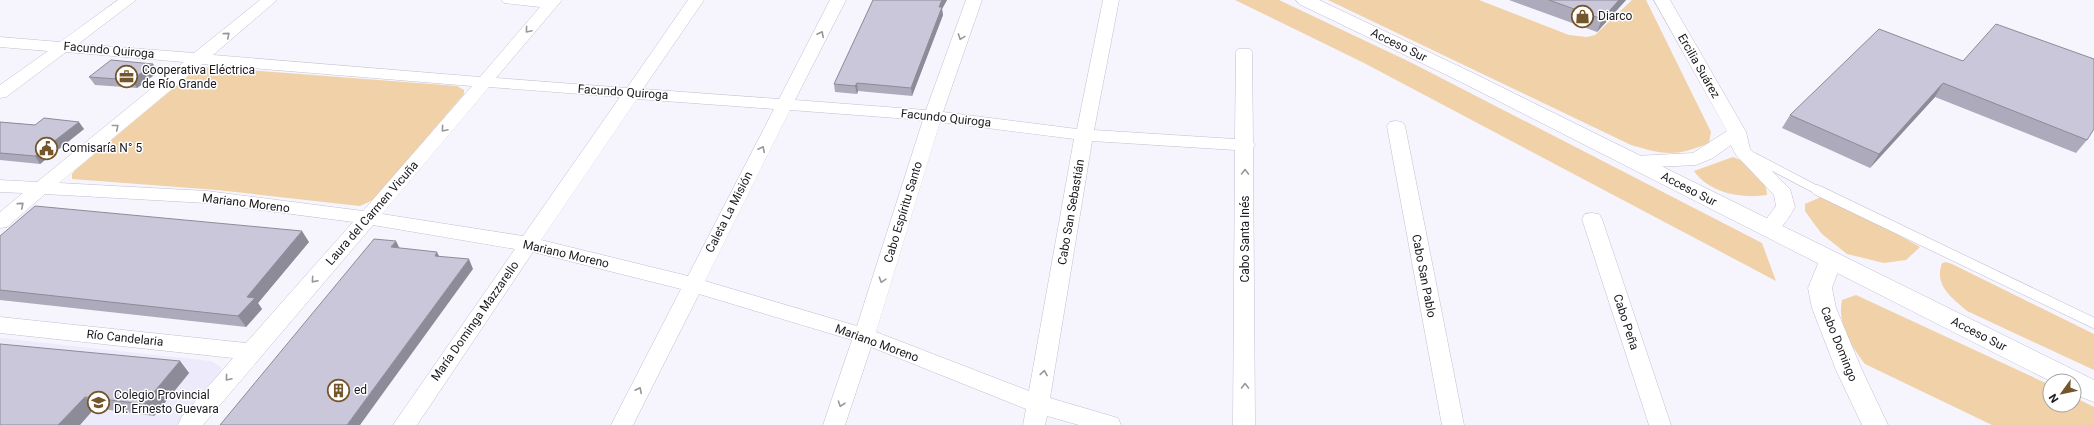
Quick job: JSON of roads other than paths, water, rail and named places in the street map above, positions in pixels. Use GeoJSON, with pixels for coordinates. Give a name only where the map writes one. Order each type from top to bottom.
{"type":"FeatureCollection","features":[{"type":"Feature","properties":{"kind":"main road","name":"Acceso Sur"},"geometry":{"type":"LineString","coordinates":[[1305,0],[1635,162],[2057,373]]}},
{"type":"Feature","properties":{"kind":"main road","name":"Cabo Domingo"},"geometry":{"type":"LineString","coordinates":[[1830,260],[1820,288],[1824,308],[1849,370],[1875,425]]}},
{"type":"Feature","properties":{"kind":"main road","name":"Acceso Sur"},"geometry":{"type":"LineString","coordinates":[[2082,386],[2094,392]]}},
{"type":"Feature","properties":{"kind":"street"},"geometry":{"type":"LineString","coordinates":[[0,93],[128,0]]}},
{"type":"Feature","properties":{"kind":"street"},"geometry":{"type":"LineString","coordinates":[[0,222],[269,0]]}},
{"type":"Feature","properties":{"kind":"street"},"geometry":{"type":"LineString","coordinates":[[509,0],[552,2]]}},
{"type":"Feature","properties":{"kind":"street","name":"María Dominga Mazzarello"},"geometry":{"type":"LineString","coordinates":[[404,425],[696,0]]}},
{"type":"Feature","properties":{"kind":"street","name":"Caleta La Misión"},"geometry":{"type":"LineString","coordinates":[[622,425],[692,284],[838,0]]}},
{"type":"Feature","properties":{"kind":"street","name":"Cabo Espíritu Santo"},"geometry":{"type":"LineString","coordinates":[[834,425],[864,336],[933,116],[974,0]]}},
{"type":"Feature","properties":{"kind":"street","name":"Cabo San Sebastián"},"geometry":{"type":"LineString","coordinates":[[1034,425],[1084,135],[1111,0]]}},
{"type":"Feature","properties":{"kind":"street","name":"Ercilia Suárez"},"geometry":{"type":"LineString","coordinates":[[1662,0],[1737,132],[1742,151],[1783,193],[1786,207],[1769,229]]}},
{"type":"Feature","properties":{"kind":"street","name":"Laura del Carmen Vicuña"},"geometry":{"type":"LineString","coordinates":[[189,425],[552,2]]}},
{"type":"Feature","properties":{"kind":"street","name":"Facundo Quiroga"},"geometry":{"type":"LineString","coordinates":[[0,42],[65,46],[198,59],[484,82],[634,92],[933,116],[1084,135],[1246,145]]}},
{"type":"Feature","properties":{"kind":"street","name":"Cabo Santa Inés"},"geometry":{"type":"LineString","coordinates":[[1244,52],[1246,145],[1244,425]]}},
{"type":"Feature","properties":{"kind":"street","name":"Cabo San Pablo"},"geometry":{"type":"LineString","coordinates":[[1396,126],[1453,425]]}},
{"type":"Feature","properties":{"kind":"street"},"geometry":{"type":"LineString","coordinates":[[1635,162],[1696,159],[1707,154],[1737,132]]}},
{"type":"Feature","properties":{"kind":"street","name":"Mariano Moreno"},"geometry":{"type":"LineString","coordinates":[[0,186],[42,187],[206,197],[368,218],[528,244],[692,284],[864,336],[1038,404],[1110,425]]}},
{"type":"Feature","properties":{"kind":"street","name":"Cabo Peña"},"geometry":{"type":"LineString","coordinates":[[1592,219],[1660,425]]}},
{"type":"Feature","properties":{"kind":"street","name":"Río Candelaria"},"geometry":{"type":"LineString","coordinates":[[0,325],[251,352]]}},
{"type":"Feature","properties":{"kind":"lane"},"geometry":{"type":"LineString","coordinates":[[1742,151],[1778,171],[2094,323]]}},
{"type":"Feature","properties":{"kind":"place","name":"Diarco"},"geometry":{"type":"Point","coordinates":[1582,16]}},
{"type":"Feature","properties":{"kind":"place","name":"Cooperativa Eléctrica de Río Grande"},"geometry":{"type":"Point","coordinates":[127,77]}},
{"type":"Feature","properties":{"kind":"place","name":"Comisaría N° 5"},"geometry":{"type":"Point","coordinates":[47,148]}},
{"type":"Feature","properties":{"kind":"place","name":"ed"},"geometry":{"type":"Point","coordinates":[338,390]}},
{"type":"Feature","properties":{"kind":"place","name":"Colegio Provincial Dr. Ernesto Guevara"},"geometry":{"type":"Point","coordinates":[98,402]}}]}
